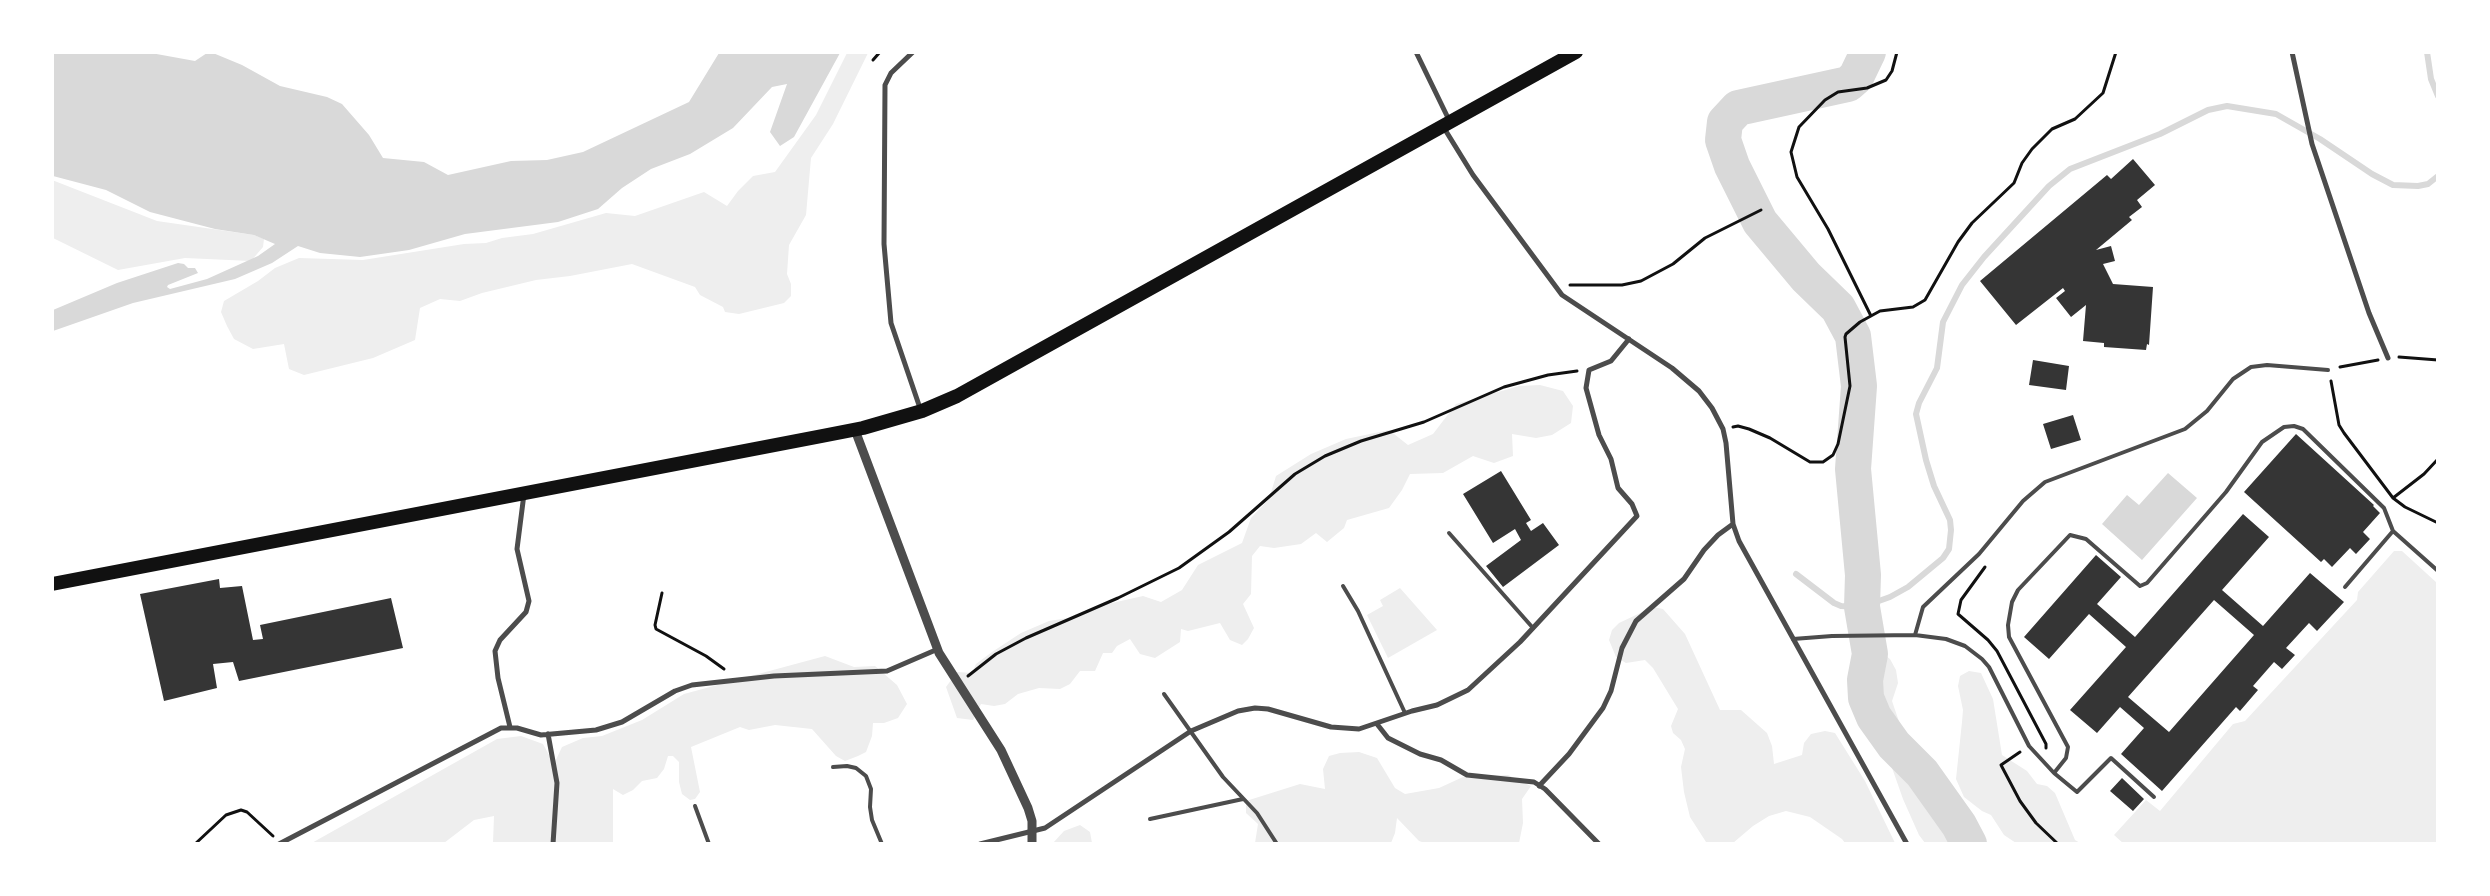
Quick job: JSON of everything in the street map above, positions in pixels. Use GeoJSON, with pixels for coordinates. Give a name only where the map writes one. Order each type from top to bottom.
{"type":"FeatureCollection","features":[{"type":"Feature","properties":{"kind":"highway"},"geometry":{"type":"LineString","coordinates":[[52,584],[855,430],[922,412],[957,396],[1576,52]]}},
{"type":"Feature","properties":{"kind":"street"},"geometry":{"type":"LineString","coordinates":[[912,52],[891,73],[885,85],[885,251],[891,323],[922,412]]}},
{"type":"Feature","properties":{"kind":"street"},"geometry":{"type":"LineString","coordinates":[[1416,52],[1446,124],[1473,175],[1554,285],[1572,302],[1672,368],[1699,391],[1712,408],[1723,429],[1733,524],[1744,553],[1907,844]]}},
{"type":"Feature","properties":{"kind":"street"},"geometry":{"type":"LineString","coordinates":[[2292,52],[2312,144],[2369,313],[2388,358]]}},
{"type":"Feature","properties":{"kind":"street"},"geometry":{"type":"LineString","coordinates":[[980,844],[1019,833],[1033,832],[1052,825],[1105,786],[1191,731],[1213,720],[1255,708],[1268,709],[1331,727],[1359,730],[1405,713],[1437,705],[1468,690],[1533,628],[1636,516],[1632,504],[1618,488],[1611,459],[1596,426],[1587,395],[1589,370],[1610,361],[1629,338]]}},
{"type":"Feature","properties":{"kind":"street"},"geometry":{"type":"LineString","coordinates":[[855,430],[938,649],[1007,762],[1032,816],[1032,844]]}},
{"type":"Feature","properties":{"kind":"street"},"geometry":{"type":"LineString","coordinates":[[510,727],[498,678],[495,651],[500,640],[526,612],[530,601],[517,549],[517,532],[524,494]]}},
{"type":"Feature","properties":{"kind":"street"},"geometry":{"type":"LineString","coordinates":[[1540,786],[1569,754],[1603,708],[1611,691],[1622,648],[1636,621],[1684,579],[1718,535],[1733,524]]}},
{"type":"Feature","properties":{"kind":"street"},"geometry":{"type":"LineString","coordinates":[[278,844],[482,736],[501,728],[510,727],[548,734],[608,727],[622,722],[675,691],[692,685],[735,680],[887,671],[938,649]]}},
{"type":"Feature","properties":{"kind":"street"},"geometry":{"type":"LineString","coordinates":[[1377,724],[1384,735],[1393,741],[1440,760],[1467,775],[1477,778],[1520,779],[1540,786],[1599,844]]}},
{"type":"Feature","properties":{"kind":"street"},"geometry":{"type":"LineString","coordinates":[[548,734],[558,783],[553,844]]}},
{"type":"Feature","properties":{"kind":"lane"},"geometry":{"type":"LineString","coordinates":[[1915,635],[1922,607],[1979,554],[2023,501],[2045,482],[2185,429],[2207,411],[2233,379],[2251,367],[2267,365],[2328,370]]}},
{"type":"Feature","properties":{"kind":"lane"},"geometry":{"type":"LineString","coordinates":[[2054,772],[2066,758],[2068,747],[2012,646],[2008,625],[2012,602],[2018,590],[2070,535],[2086,539],[2140,586],[2147,583],[2226,492],[2262,442],[2284,428],[2294,426],[2303,429],[2384,508],[2394,531],[2438,571]]}},
{"type":"Feature","properties":{"kind":"lane"},"geometry":{"type":"LineString","coordinates":[[2345,587],[2394,531]]}},
{"type":"Feature","properties":{"kind":"lane"},"geometry":{"type":"LineString","coordinates":[[1449,534],[1533,628]]}},
{"type":"Feature","properties":{"kind":"lane"},"geometry":{"type":"LineString","coordinates":[[1342,586],[1358,611],[1405,713]]}},
{"type":"Feature","properties":{"kind":"lane"},"geometry":{"type":"LineString","coordinates":[[1793,639],[1915,635],[1956,642],[1982,659],[2029,746],[2077,792],[2111,758],[2154,797]]}},
{"type":"Feature","properties":{"kind":"lane"},"geometry":{"type":"LineString","coordinates":[[1164,694],[1223,778],[1262,819],[1277,844]]}},
{"type":"Feature","properties":{"kind":"lane"},"geometry":{"type":"LineString","coordinates":[[833,767],[847,766],[856,768],[866,776],[871,789],[870,807],[872,820],[882,844]]}},
{"type":"Feature","properties":{"kind":"lane"},"geometry":{"type":"LineString","coordinates":[[1150,819],[1243,799]]}},
{"type":"Feature","properties":{"kind":"lane"},"geometry":{"type":"LineString","coordinates":[[695,806],[709,844]]}},
{"type":"Feature","properties":{"kind":"path"},"geometry":{"type":"LineString","coordinates":[[873,60],[880,52]]}},
{"type":"Feature","properties":{"kind":"path"},"geometry":{"type":"LineString","coordinates":[[1871,316],[1828,229],[1797,177],[1791,152],[1798,127],[1826,100],[1838,92],[1868,88],[1886,80],[1892,71],[1897,52]]}},
{"type":"Feature","properties":{"kind":"path"},"geometry":{"type":"LineString","coordinates":[[1723,429],[1738,426],[1749,429],[1778,442],[1810,462],[1823,462],[1829,458],[1838,444],[1847,404],[1850,372],[1845,337],[1860,322],[1871,316],[1885,310],[1913,307],[1925,300],[1958,242],[1972,223],[2014,183],[2022,163],[2032,149],[2052,129],[2075,118],[2103,93],[2116,52]]}},
{"type":"Feature","properties":{"kind":"path"},"geometry":{"type":"LineString","coordinates":[[1554,285],[1622,285],[1641,281],[1673,264],[1705,238],[1761,210]]}},
{"type":"Feature","properties":{"kind":"path"},"geometry":{"type":"LineString","coordinates":[[958,684],[996,654],[1026,638],[1118,598],[1178,568],[1229,532],[1295,474],[1325,456],[1360,441],[1424,422],[1504,387],[1548,375],[1589,370]]}},
{"type":"Feature","properties":{"kind":"path"},"geometry":{"type":"LineString","coordinates":[[2328,370],[2339,425],[2393,498],[2405,507],[2438,523]]}},
{"type":"Feature","properties":{"kind":"path"},"geometry":{"type":"LineString","coordinates":[[2393,498],[2424,474],[2438,459]]}},
{"type":"Feature","properties":{"kind":"path"},"geometry":{"type":"LineString","coordinates":[[662,593],[655,625],[656,629],[706,656],[732,675],[735,680]]}},
{"type":"Feature","properties":{"kind":"path"},"geometry":{"type":"LineString","coordinates":[[2029,746],[2001,764],[2020,801],[2041,828],[2058,844]]}},
{"type":"Feature","properties":{"kind":"path"},"geometry":{"type":"LineString","coordinates":[[195,844],[226,815],[241,810],[247,812],[265,827],[278,844]]}},
{"type":"Feature","properties":{"kind":"shaded area"},"geometry":{"type":"Polygon","coordinates":[[[53,52],[151,53],[195,61],[207,53],[213,53],[242,65],[280,86],[327,97],[342,104],[369,135],[383,158],[424,162],[448,175],[511,161],[547,160],[583,152],[689,102],[719,53],[840,53],[794,137],[780,146],[770,132],[787,84],[772,87],[733,128],[690,154],[651,169],[622,188],[598,209],[558,222],[465,234],[409,250],[360,257],[320,253],[298,246],[272,263],[235,279],[133,303],[53,331],[53,310],[117,283],[178,263],[184,264],[188,268],[195,268],[198,273],[168,285],[167,287],[170,289],[207,279],[258,256],[275,244],[254,235],[215,229],[150,212],[106,190],[53,176],[53,52]]]}},
{"type":"Feature","properties":{"kind":"shaded area"},"geometry":{"type":"Polygon","coordinates":[[[847,53],[868,53],[833,124],[811,158],[806,215],[789,245],[787,274],[791,284],[791,296],[784,303],[739,314],[725,312],[723,307],[700,295],[695,287],[632,264],[570,276],[536,280],[482,293],[460,301],[440,299],[420,308],[415,340],[373,358],[304,375],[289,369],[284,344],[253,349],[234,339],[221,312],[224,301],[258,281],[275,268],[299,258],[363,260],[464,244],[486,243],[502,238],[533,234],[606,213],[635,216],[704,192],[727,206],[738,191],[753,176],[775,172],[816,115],[847,53]]]}},
{"type":"Feature","properties":{"kind":"shaded area"},"geometry":{"type":"Polygon","coordinates":[[[52,180],[157,221],[254,235],[264,239],[263,247],[251,261],[185,258],[118,270],[53,238],[52,180]]]}},
{"type":"Feature","properties":{"kind":"shaded area"},"geometry":{"type":"Polygon","coordinates":[[[1540,385],[1563,391],[1573,406],[1571,423],[1552,435],[1536,438],[1512,434],[1513,456],[1494,463],[1473,456],[1443,473],[1410,474],[1402,490],[1389,508],[1347,520],[1344,528],[1327,542],[1316,533],[1301,544],[1274,548],[1260,546],[1252,556],[1251,594],[1243,604],[1254,628],[1242,645],[1230,640],[1220,623],[1188,631],[1181,629],[1180,642],[1155,658],[1140,654],[1130,639],[1117,646],[1112,653],[1103,653],[1095,671],[1080,671],[1070,684],[1060,689],[1039,688],[1018,694],[1005,704],[994,706],[981,704],[973,720],[957,718],[946,687],[957,672],[972,673],[976,664],[992,652],[1021,633],[1049,621],[1080,616],[1103,605],[1143,596],[1161,602],[1182,590],[1198,565],[1242,543],[1251,518],[1269,499],[1276,476],[1311,454],[1346,439],[1389,430],[1408,445],[1433,434],[1456,404],[1519,386],[1540,385]]]}},
{"type":"Feature","properties":{"kind":"shaded area"},"geometry":{"type":"Polygon","coordinates":[[[2168,473],[2197,498],[2142,560],[2102,524],[2127,495],[2139,505],[2168,473]]]}},
{"type":"Feature","properties":{"kind":"shaded area"},"geometry":{"type":"Polygon","coordinates":[[[2394,551],[2402,551],[2437,583],[2437,843],[2185,844],[2181,842],[2124,844],[2114,835],[2146,800],[2160,811],[2233,724],[2245,721],[2357,600],[2358,592],[2394,551]]]}},
{"type":"Feature","properties":{"kind":"shaded area"},"geometry":{"type":"Polygon","coordinates":[[[1400,588],[1437,630],[1388,658],[1367,615],[1383,606],[1380,600],[1400,588]]]}},
{"type":"Feature","properties":{"kind":"shaded area"},"geometry":{"type":"Polygon","coordinates":[[[1653,607],[1663,609],[1685,634],[1720,710],[1741,710],[1767,733],[1772,746],[1774,764],[1802,755],[1804,743],[1811,734],[1825,731],[1835,733],[1865,781],[1895,843],[1845,843],[1810,817],[1786,811],[1769,816],[1753,826],[1733,843],[1706,842],[1690,817],[1684,792],[1681,767],[1685,749],[1681,740],[1673,733],[1671,726],[1678,709],[1653,668],[1645,660],[1626,663],[1616,657],[1609,640],[1612,630],[1619,623],[1653,607]]]}},
{"type":"Feature","properties":{"kind":"shaded area"},"geometry":{"type":"Polygon","coordinates":[[[1883,654],[1890,659],[1896,670],[1898,683],[1892,701],[1909,751],[1920,764],[1947,807],[1965,843],[1925,843],[1919,835],[1903,799],[1879,731],[1880,724],[1871,682],[1874,656],[1883,654]]]}},
{"type":"Feature","properties":{"kind":"shaded area"},"geometry":{"type":"Polygon","coordinates":[[[825,656],[854,667],[875,666],[897,685],[907,704],[898,718],[884,723],[873,723],[872,736],[866,752],[845,761],[836,756],[812,729],[775,725],[749,730],[740,727],[691,747],[700,792],[695,799],[690,800],[682,794],[679,782],[679,762],[673,756],[668,756],[664,769],[657,778],[642,781],[633,790],[623,795],[613,789],[613,843],[493,843],[494,816],[474,820],[444,843],[310,844],[497,739],[521,736],[543,744],[554,764],[562,747],[583,738],[602,736],[642,720],[684,694],[825,656]]]}},
{"type":"Feature","properties":{"kind":"shaded area"},"geometry":{"type":"Polygon","coordinates":[[[1969,671],[1981,673],[1993,699],[2002,755],[2027,771],[2037,784],[2047,786],[2055,793],[2075,840],[2080,843],[2016,843],[2004,835],[1991,815],[1982,811],[1964,797],[1956,779],[1963,710],[1958,686],[1960,676],[1969,671]]]}},
{"type":"Feature","properties":{"kind":"shaded area"},"geometry":{"type":"Polygon","coordinates":[[[1359,752],[1377,758],[1395,788],[1405,794],[1439,788],[1463,777],[1508,775],[1531,786],[1522,799],[1523,823],[1519,843],[1425,843],[1419,841],[1397,818],[1395,833],[1391,843],[1255,843],[1258,824],[1246,813],[1246,801],[1300,784],[1325,789],[1323,769],[1329,756],[1340,753],[1359,752]]]}},
{"type":"Feature","properties":{"kind":"shaded area"},"geometry":{"type":"Polygon","coordinates":[[[1080,825],[1090,832],[1092,843],[1053,843],[1064,831],[1080,825]]]}},
{"type":"Feature","properties":{"kind":"building"},"geometry":{"type":"Polygon","coordinates":[[[2133,159],[2155,185],[2137,200],[2142,207],[2129,217],[2132,220],[2096,250],[2111,246],[2115,261],[2103,264],[2113,284],[2153,287],[2149,345],[2147,344],[2146,350],[2104,347],[2104,343],[2083,341],[2086,305],[2071,317],[2056,298],[2065,291],[2063,288],[2016,325],[1980,281],[2107,175],[2111,179],[2133,159]]]}},
{"type":"Feature","properties":{"kind":"building"},"geometry":{"type":"Polygon","coordinates":[[[2033,360],[2069,366],[2066,390],[2029,385],[2033,360]]]}},
{"type":"Feature","properties":{"kind":"building"},"geometry":{"type":"Polygon","coordinates":[[[2073,415],[2081,440],[2051,449],[2043,424],[2073,415]]]}},
{"type":"Feature","properties":{"kind":"building"},"geometry":{"type":"Polygon","coordinates":[[[2296,434],[2374,505],[2380,513],[2363,532],[2370,539],[2356,554],[2350,548],[2332,567],[2324,559],[2321,562],[2244,492],[2296,434]]]}},
{"type":"Feature","properties":{"kind":"building"},"geometry":{"type":"Polygon","coordinates":[[[1501,471],[1531,520],[1526,523],[1531,531],[1543,523],[1559,545],[1503,587],[1486,566],[1521,540],[1515,529],[1493,543],[1463,494],[1501,471]]]}},
{"type":"Feature","properties":{"kind":"building"},"geometry":{"type":"Polygon","coordinates":[[[2243,514],[2269,537],[2222,590],[2263,626],[2310,573],[2344,602],[2317,631],[2309,623],[2286,648],[2295,655],[2282,669],[2274,662],[2253,686],[2258,690],[2240,711],[2236,707],[2162,791],[2121,754],[2144,728],[2120,707],[2097,733],[2070,710],[2126,647],[2089,614],[2049,659],[2024,637],[2096,555],[2121,577],[2097,604],[2135,637],[2243,514]],[[2214,600],[2128,697],[2169,732],[2254,635],[2214,600]]]}},
{"type":"Feature","properties":{"kind":"building"},"geometry":{"type":"Polygon","coordinates":[[[219,579],[220,588],[242,586],[253,640],[263,639],[260,625],[391,598],[403,648],[239,681],[233,662],[213,664],[217,688],[164,701],[140,594],[219,579]]]}},
{"type":"Feature","properties":{"kind":"building"},"geometry":{"type":"Polygon","coordinates":[[[2122,778],[2144,799],[2133,811],[2110,791],[2122,778]]]}},
{"type":"Feature","properties":{"kind":"waterway"},"geometry":{"type":"LineString","coordinates":[[1868,52],[1856,77],[1848,84],[1738,108],[1725,122],[1723,140],[1732,166],[1760,222],[1806,277],[1838,308],[1853,336],[1859,386],[1853,469],[1863,575],[1862,607],[1870,654],[1865,680],[1866,698],[1874,717],[1894,745],[1922,773],[1959,825],[1969,844]]}},
{"type":"Feature","properties":{"kind":"waterway"},"geometry":{"type":"LineString","coordinates":[[2427,52],[2431,79],[2438,96]]}},
{"type":"Feature","properties":{"kind":"waterway"},"geometry":{"type":"LineString","coordinates":[[1796,574],[1834,603],[1841,606],[1862,607],[1890,597],[1908,587],[1943,558],[1949,549],[1950,520],[1934,486],[1916,414],[1919,403],[1937,368],[1943,322],[1962,285],[1984,257],[2049,186],[2070,169],[2160,134],[2208,110],[2227,106],[2276,114],[2393,185],[2418,186],[2428,184],[2438,176]]}}]}
